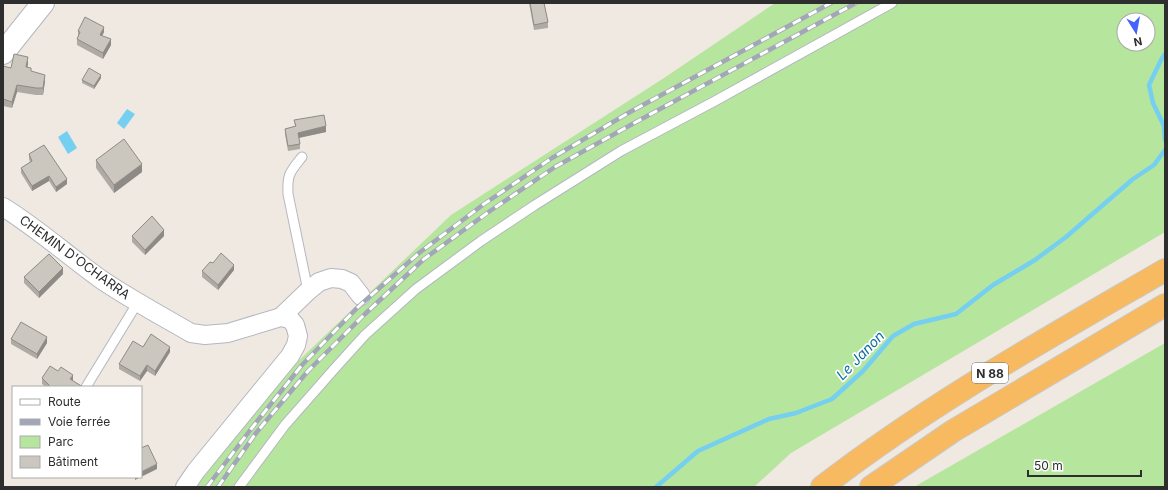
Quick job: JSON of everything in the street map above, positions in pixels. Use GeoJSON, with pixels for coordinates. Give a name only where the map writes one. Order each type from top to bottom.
{"type":"FeatureCollection","features":[{"type":"Feature","properties":{"kind":"highway","name":"N 88"},"geometry":{"type":"LineString","coordinates":[[822,487],[854,462],[959,392],[1165,270]]}},
{"type":"Feature","properties":{"kind":"highway","name":"N 88"},"geometry":{"type":"LineString","coordinates":[[871,487],[953,431],[1165,305]]}},
{"type":"Feature","properties":{"kind":"main road"},"geometry":{"type":"LineString","coordinates":[[3,53],[43,3]]}},
{"type":"Feature","properties":{"kind":"street","name":"CHEMIN D'OCHARRA"},"geometry":{"type":"LineString","coordinates":[[3,207],[24,220],[103,281],[191,333],[205,335],[228,333],[281,317],[319,282],[331,278],[342,279],[351,283],[361,296]]}},
{"type":"Feature","properties":{"kind":"street"},"geometry":{"type":"LineString","coordinates":[[185,487],[196,471],[290,356],[296,345],[298,336],[295,325],[290,319],[281,317]]}},
{"type":"Feature","properties":{"kind":"lane"},"geometry":{"type":"LineString","coordinates":[[239,487],[285,425],[336,367],[365,336],[416,289],[481,241],[534,205],[621,151],[892,3]]}},
{"type":"Feature","properties":{"kind":"lane"},"geometry":{"type":"LineString","coordinates":[[302,157],[289,173],[287,182],[288,194],[308,291]]}},
{"type":"Feature","properties":{"kind":"lane"},"geometry":{"type":"LineString","coordinates":[[87,386],[138,302]]}},
{"type":"Feature","properties":{"kind":"green space"},"geometry":{"type":"Polygon","coordinates":[[[775,3],[1165,3],[1165,232],[791,453],[754,487],[197,487],[214,461],[292,367],[451,215],[664,78],[775,3]]]}},
{"type":"Feature","properties":{"kind":"green space"},"geometry":{"type":"Polygon","coordinates":[[[1165,343],[1165,487],[914,487],[1165,343]]]}},
{"type":"Feature","properties":{"kind":"water"},"geometry":{"type":"Polygon","coordinates":[[[127,109],[135,114],[124,129],[117,123],[127,109]]]}},
{"type":"Feature","properties":{"kind":"water"},"geometry":{"type":"Polygon","coordinates":[[[67,131],[77,148],[68,154],[58,137],[67,131]]]}},
{"type":"Feature","properties":{"kind":"building"},"geometry":{"type":"Polygon","coordinates":[[[530,3],[544,3],[548,22],[534,25],[530,3]]]}},
{"type":"Feature","properties":{"kind":"building"},"geometry":{"type":"Polygon","coordinates":[[[85,17],[104,27],[100,35],[111,39],[103,53],[77,39],[80,32],[78,31],[85,17]]]}},
{"type":"Feature","properties":{"kind":"building"},"geometry":{"type":"Polygon","coordinates":[[[14,54],[28,57],[26,67],[31,68],[31,71],[45,75],[43,88],[17,85],[12,102],[3,99],[3,66],[11,68],[14,54]]]}},
{"type":"Feature","properties":{"kind":"building"},"geometry":{"type":"Polygon","coordinates":[[[89,68],[101,75],[94,86],[82,80],[89,68]]]}},
{"type":"Feature","properties":{"kind":"building"},"geometry":{"type":"Polygon","coordinates":[[[324,115],[326,126],[298,133],[300,144],[288,146],[285,129],[296,126],[294,120],[324,115]]]}},
{"type":"Feature","properties":{"kind":"building"},"geometry":{"type":"Polygon","coordinates":[[[124,139],[142,164],[114,185],[96,160],[124,139]]]}},
{"type":"Feature","properties":{"kind":"building"},"geometry":{"type":"Polygon","coordinates":[[[44,145],[67,179],[56,187],[49,176],[32,186],[21,168],[32,161],[29,154],[44,145]]]}},
{"type":"Feature","properties":{"kind":"building"},"geometry":{"type":"Polygon","coordinates":[[[152,216],[164,230],[145,250],[132,236],[152,216]]]}},
{"type":"Feature","properties":{"kind":"building"},"geometry":{"type":"Polygon","coordinates":[[[221,253],[234,265],[218,285],[202,271],[210,262],[213,263],[221,253]]]}},
{"type":"Feature","properties":{"kind":"building"},"geometry":{"type":"Polygon","coordinates":[[[49,254],[63,268],[39,292],[24,277],[49,254]]]}},
{"type":"Feature","properties":{"kind":"building"},"geometry":{"type":"Polygon","coordinates":[[[21,322],[47,337],[37,354],[11,339],[21,322]]]}},
{"type":"Feature","properties":{"kind":"building"},"geometry":{"type":"Polygon","coordinates":[[[151,334],[170,347],[155,371],[147,365],[140,376],[119,364],[133,341],[143,347],[151,334]]]}},
{"type":"Feature","properties":{"kind":"building"},"geometry":{"type":"Polygon","coordinates":[[[50,366],[58,371],[61,367],[73,375],[70,379],[81,386],[50,386],[42,378],[50,366]]]}},
{"type":"Feature","properties":{"kind":"building"},"geometry":{"type":"Polygon","coordinates":[[[148,445],[157,464],[142,472],[142,448],[148,445]]]}},
{"type":"Feature","properties":{"kind":"waterway","name":"Le Janon"},"geometry":{"type":"LineString","coordinates":[[1165,54],[1149,85],[1153,103],[1164,126],[1165,140]]}},
{"type":"Feature","properties":{"kind":"waterway","name":"Le Janon"},"geometry":{"type":"LineString","coordinates":[[656,487],[698,451],[769,419],[796,413],[832,399],[863,371],[893,336],[914,324],[956,314],[993,285],[1035,260],[1066,237],[1133,179],[1154,165],[1165,150]]}},
{"type":"Feature","properties":{"kind":"railway"},"geometry":{"type":"LineString","coordinates":[[207,487],[302,365],[358,307],[419,253],[484,204],[552,158],[630,112],[831,3]]}},
{"type":"Feature","properties":{"kind":"railway"},"geometry":{"type":"LineString","coordinates":[[218,487],[256,433],[308,371],[365,314],[424,259],[490,211],[555,167],[856,3]]}}]}
